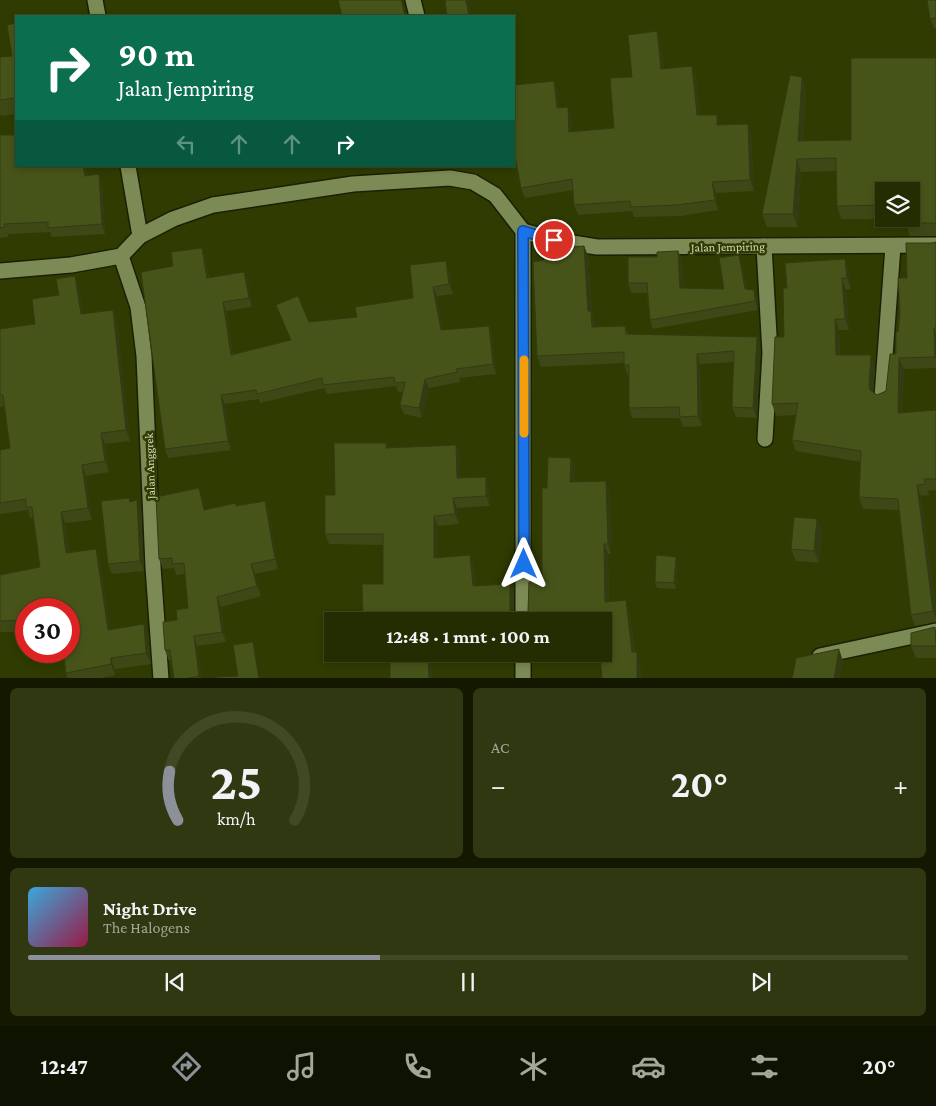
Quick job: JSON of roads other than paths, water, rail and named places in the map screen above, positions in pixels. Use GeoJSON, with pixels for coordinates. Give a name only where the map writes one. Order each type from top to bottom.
{"type":"FeatureCollection","features":[{"type":"Feature","properties":{"kind":"street"},"geometry":{"type":"LineString","coordinates":[[95,0],[98,15]]}},
{"type":"Feature","properties":{"kind":"street"},"geometry":{"type":"LineString","coordinates":[[412,0],[417,15]]}},
{"type":"Feature","properties":{"kind":"street"},"geometry":{"type":"LineString","coordinates":[[128,167],[140,236]]}},
{"type":"Feature","properties":{"kind":"street"},"geometry":{"type":"LineString","coordinates":[[0,271],[71,265],[121,256],[140,236],[173,219],[213,205],[449,172],[487,188],[495,195],[523,231],[523,612]]}},
{"type":"Feature","properties":{"kind":"street","name":"Jalan Jempiring"},"geometry":{"type":"LineString","coordinates":[[523,231],[554,240],[597,247],[936,245]]}},
{"type":"Feature","properties":{"kind":"street"},"geometry":{"type":"LineString","coordinates":[[764,246],[770,353],[765,438]]}},
{"type":"Feature","properties":{"kind":"street"},"geometry":{"type":"LineString","coordinates":[[882,397],[893,246]]}},
{"type":"Feature","properties":{"kind":"street","name":"Jalan Anggrek"},"geometry":{"type":"LineString","coordinates":[[121,256],[138,307],[144,356],[153,568],[161,678]]}},
{"type":"Feature","properties":{"kind":"street"},"geometry":{"type":"LineString","coordinates":[[806,659],[936,631]]}},
{"type":"Feature","properties":{"kind":"street"},"geometry":{"type":"LineString","coordinates":[[523,662],[523,678]]}}]}
